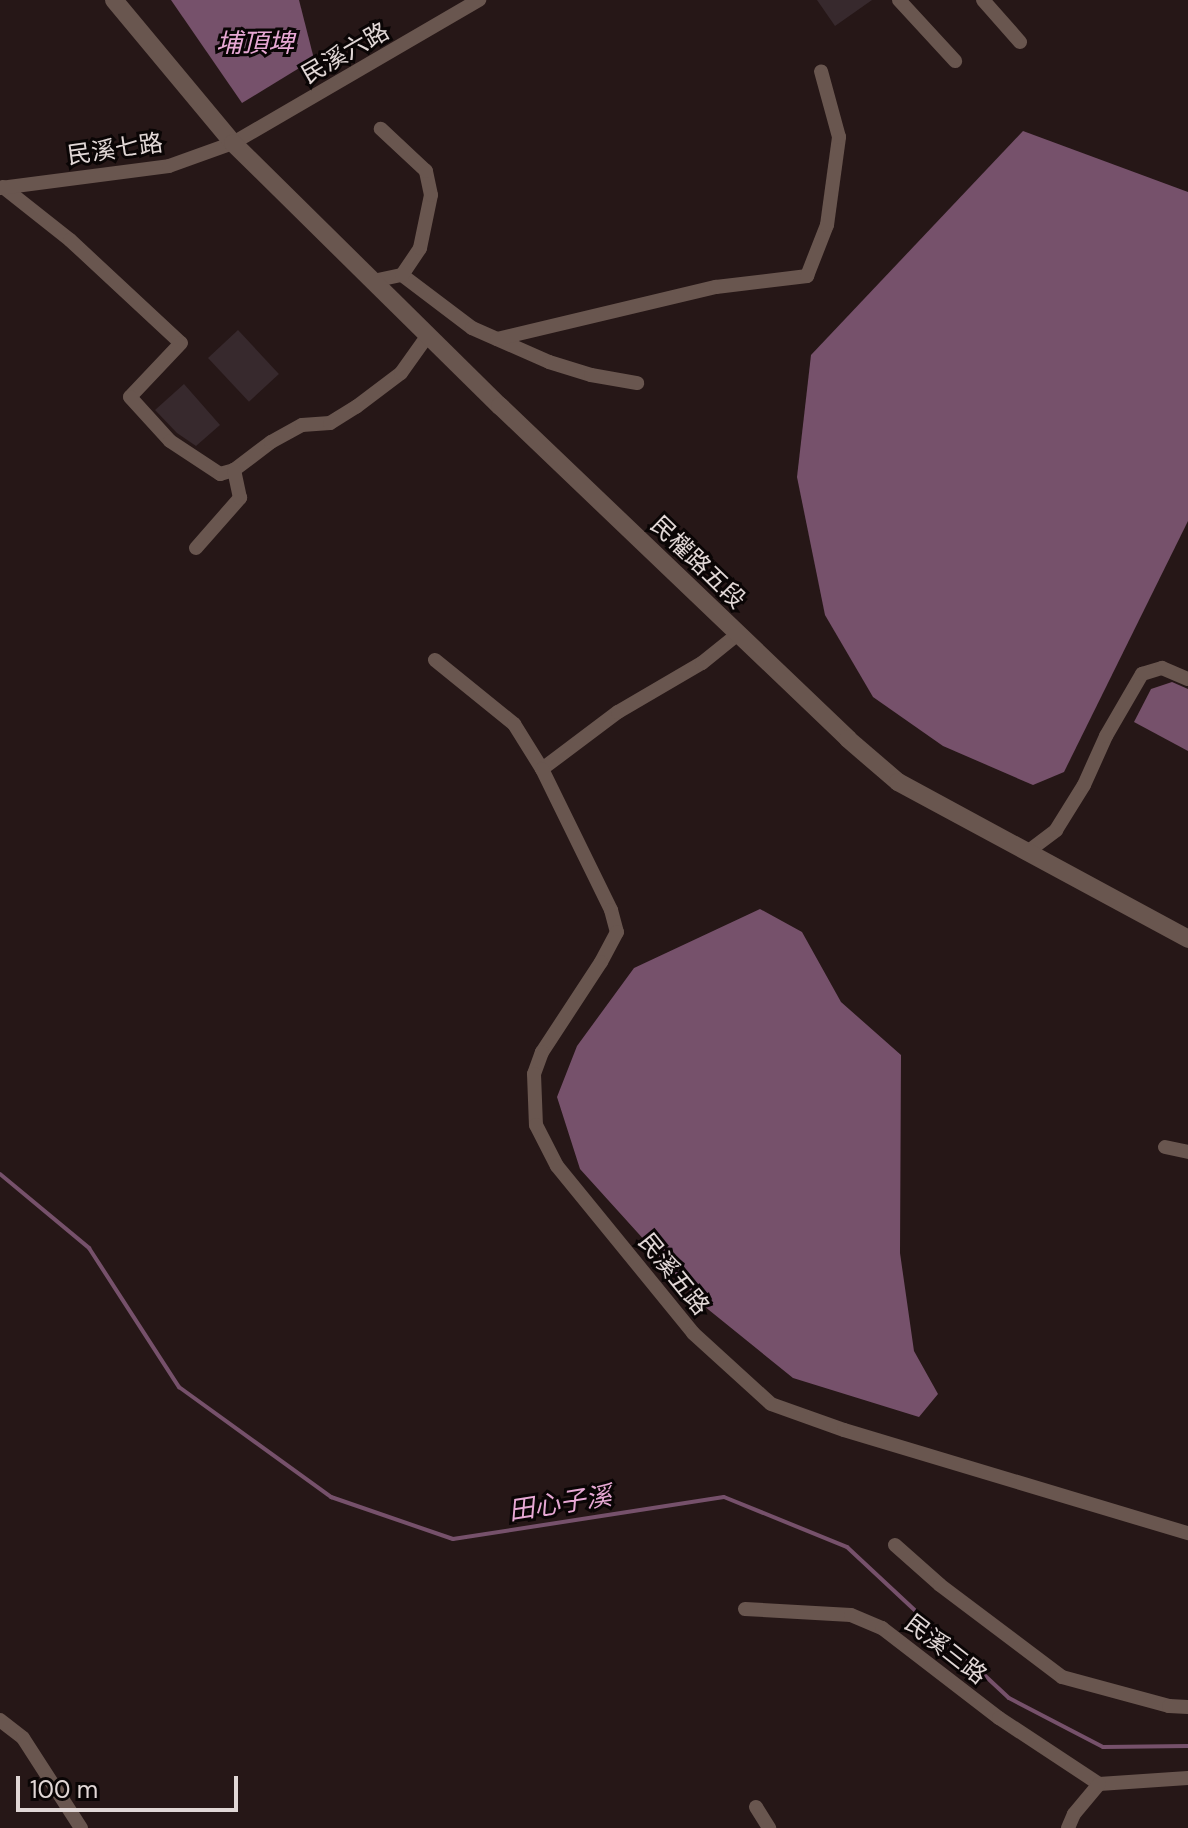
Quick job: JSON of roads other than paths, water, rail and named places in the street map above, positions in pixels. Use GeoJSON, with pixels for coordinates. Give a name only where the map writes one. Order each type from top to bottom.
{"type":"FeatureCollection","features":[{"type":"Feature","properties":{"kind":"street","name":"民權路五段"},"geometry":{"type":"LineString","coordinates":[[114,0],[233,143],[738,634],[898,782],[1188,939]]}},
{"type":"Feature","properties":{"kind":"street","name":"民溪六路"},"geometry":{"type":"LineString","coordinates":[[233,143],[479,0]]}},
{"type":"Feature","properties":{"kind":"street"},"geometry":{"type":"LineString","coordinates":[[899,0],[955,61]]}},
{"type":"Feature","properties":{"kind":"street"},"geometry":{"type":"LineString","coordinates":[[983,0],[1020,42]]}},
{"type":"Feature","properties":{"kind":"street"},"geometry":{"type":"LineString","coordinates":[[497,339],[716,287],[807,276],[827,225],[839,137],[821,71]]}},
{"type":"Feature","properties":{"kind":"street"},"geometry":{"type":"LineString","coordinates":[[373,281],[402,275],[420,248],[431,195],[426,171],[381,129]]}},
{"type":"Feature","properties":{"kind":"street","name":"民溪七路"},"geometry":{"type":"LineString","coordinates":[[1,188],[169,166],[233,143]]}},
{"type":"Feature","properties":{"kind":"street"},"geometry":{"type":"LineString","coordinates":[[1,188],[70,240],[181,343],[130,397],[170,441],[220,474],[234,470],[271,442],[302,425],[330,423],[356,407],[401,373],[428,335]]}},
{"type":"Feature","properties":{"kind":"street"},"geometry":{"type":"LineString","coordinates":[[402,275],[472,328],[563,366],[637,383]]}},
{"type":"Feature","properties":{"kind":"street"},"geometry":{"type":"LineString","coordinates":[[196,548],[240,498],[234,470]]}},
{"type":"Feature","properties":{"kind":"street"},"geometry":{"type":"LineString","coordinates":[[542,769],[618,712],[702,663],[738,634]]}},
{"type":"Feature","properties":{"kind":"street","name":"民溪五路"},"geometry":{"type":"LineString","coordinates":[[435,660],[514,724],[542,769],[611,910],[617,932],[542,1052],[534,1074],[536,1125],[557,1166],[693,1333],[771,1404],[844,1430],[1188,1533]]}},
{"type":"Feature","properties":{"kind":"street"},"geometry":{"type":"LineString","coordinates":[[1026,853],[1056,830],[1084,785],[1106,736],[1142,674],[1162,668],[1188,679]]}},
{"type":"Feature","properties":{"kind":"street"},"geometry":{"type":"LineString","coordinates":[[1165,1147],[1188,1152]]}},
{"type":"Feature","properties":{"kind":"street"},"geometry":{"type":"LineString","coordinates":[[895,1545],[940,1585],[1062,1677],[1169,1706],[1188,1707]]}},
{"type":"Feature","properties":{"kind":"street","name":"民溪三路"},"geometry":{"type":"LineString","coordinates":[[745,1609],[851,1615],[882,1628],[999,1718],[1099,1784]]}},
{"type":"Feature","properties":{"kind":"street"},"geometry":{"type":"LineString","coordinates":[[0,1720],[23,1738],[81,1828]]}},
{"type":"Feature","properties":{"kind":"street"},"geometry":{"type":"LineString","coordinates":[[1068,1828],[1074,1814],[1099,1784],[1188,1778]]}},
{"type":"Feature","properties":{"kind":"street"},"geometry":{"type":"LineString","coordinates":[[756,1807],[769,1828]]}},
{"type":"Feature","properties":{"kind":"water","name":"埔頂埤"},"geometry":{"type":"Polygon","coordinates":[[[171,0],[299,0],[314,59],[242,103],[171,0]]]}},
{"type":"Feature","properties":{"kind":"water"},"geometry":{"type":"Polygon","coordinates":[[[1023,131],[1188,192],[1188,521],[1064,772],[1033,785],[943,746],[873,697],[825,615],[797,477],[811,355],[1023,131]]]}},
{"type":"Feature","properties":{"kind":"water"},"geometry":{"type":"Polygon","coordinates":[[[1172,682],[1188,689],[1188,751],[1134,722],[1151,689],[1172,682]]]}},
{"type":"Feature","properties":{"kind":"water"},"geometry":{"type":"Polygon","coordinates":[[[760,909],[802,932],[841,1002],[901,1055],[900,1253],[914,1351],[938,1394],[919,1417],[793,1378],[704,1306],[580,1169],[557,1097],[577,1046],[634,968],[760,909]]]}},
{"type":"Feature","properties":{"kind":"waterway","name":"田心子溪"},"geometry":{"type":"LineString","coordinates":[[0,1174],[89,1248],[179,1387],[331,1497],[453,1539],[724,1497],[847,1547],[1009,1698],[1103,1747],[1188,1746]]}}]}
